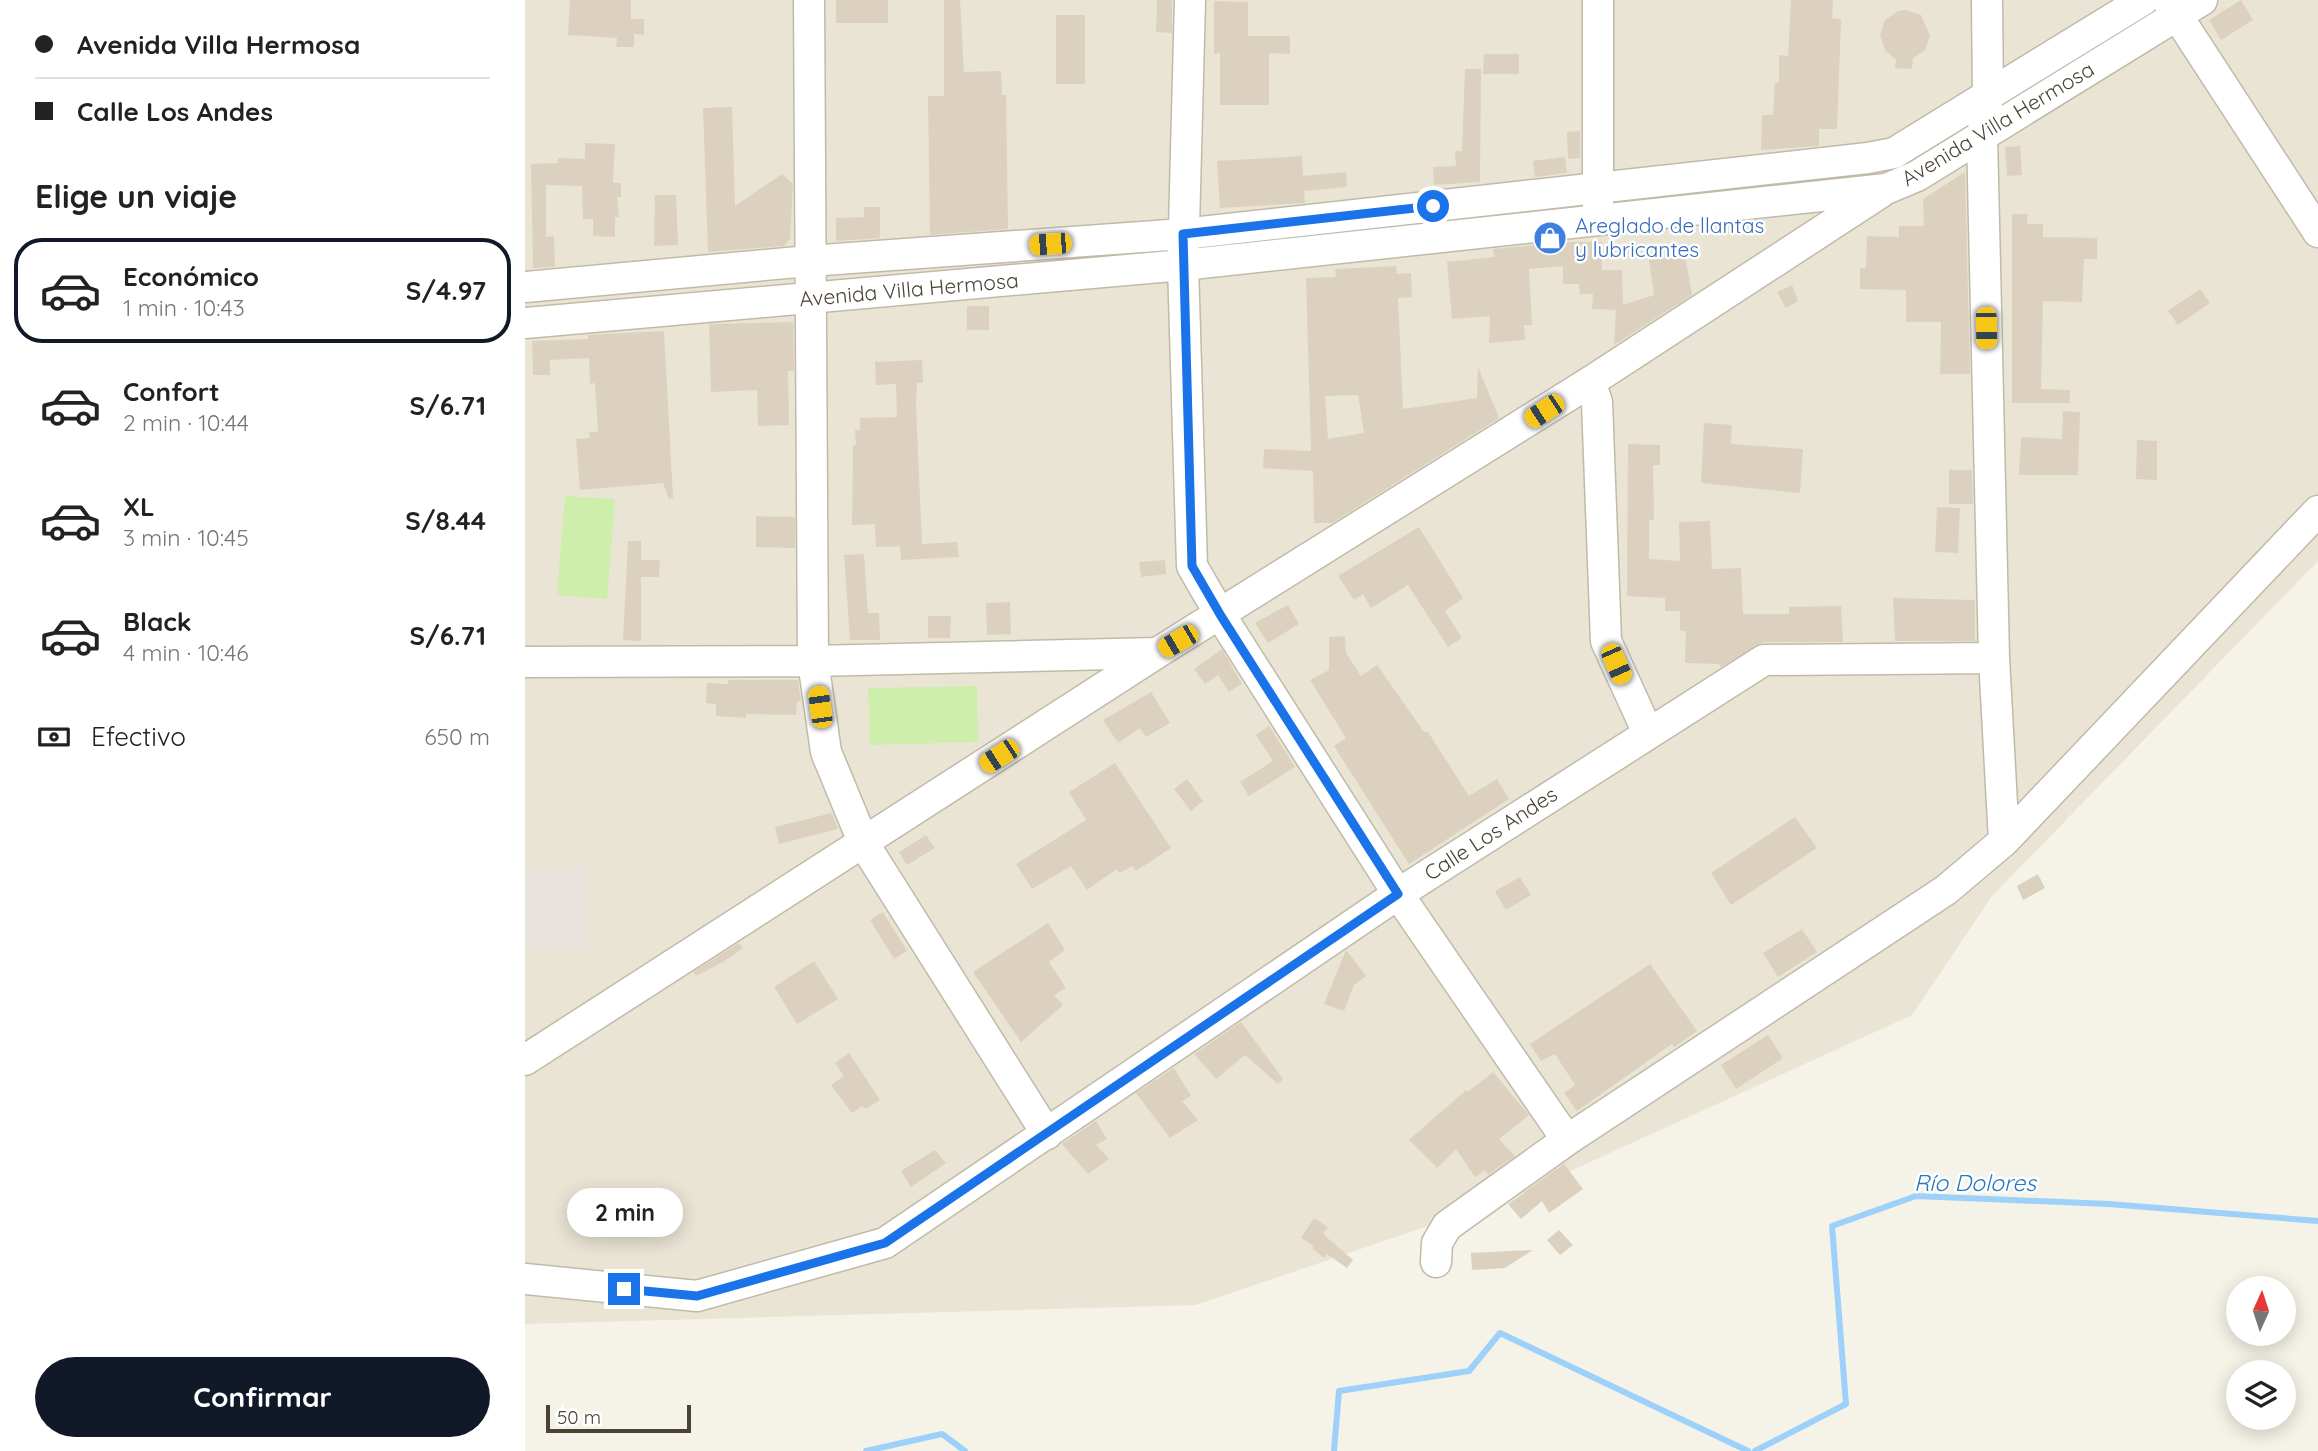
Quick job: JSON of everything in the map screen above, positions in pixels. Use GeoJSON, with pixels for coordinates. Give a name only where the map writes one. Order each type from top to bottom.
{"type":"FeatureCollection","features":[{"type":"Feature","properties":{"kind":"street"},"geometry":{"type":"LineString","coordinates":[[809,0],[813,661],[826,752],[864,844],[1047,1134]]}},
{"type":"Feature","properties":{"kind":"street"},"geometry":{"type":"LineString","coordinates":[[1189,0],[1183,265],[1192,566],[1398,894],[1567,1140]]}},
{"type":"Feature","properties":{"kind":"street"},"geometry":{"type":"LineString","coordinates":[[1597,220],[1600,188],[1598,0]]}},
{"type":"Feature","properties":{"kind":"street"},"geometry":{"type":"LineString","coordinates":[[1987,0],[1988,97],[1982,136],[1994,658],[2004,841]]}},
{"type":"Feature","properties":{"kind":"street","name":"Avenida Villa Hermosa"},"geometry":{"type":"LineString","coordinates":[[525,287],[809,261],[1183,234],[1894,153],[2143,0]]}},
{"type":"Feature","properties":{"kind":"street"},"geometry":{"type":"LineString","coordinates":[[2182,5],[2318,232]]}},
{"type":"Feature","properties":{"kind":"street","name":"Avenida Villa Hermosa"},"geometry":{"type":"LineString","coordinates":[[525,323],[1183,265],[1886,189],[1917,176],[1982,136],[2182,5]]}},
{"type":"Feature","properties":{"kind":"street"},"geometry":{"type":"LineString","coordinates":[[525,1060],[1157,653],[1221,616],[1590,382],[1886,189]]}},
{"type":"Feature","properties":{"kind":"street"},"geometry":{"type":"LineString","coordinates":[[1590,382],[1597,402],[1606,641],[1648,733]]}},
{"type":"Feature","properties":{"kind":"street"},"geometry":{"type":"LineString","coordinates":[[1436,1262],[1437,1243],[1447,1226],[1567,1140],[1946,890],[2004,841],[2318,511]]}},
{"type":"Feature","properties":{"kind":"street"},"geometry":{"type":"LineString","coordinates":[[525,662],[813,661],[1157,653]]}},
{"type":"Feature","properties":{"kind":"street","name":"Calle Los Andes"},"geometry":{"type":"LineString","coordinates":[[525,1279],[697,1296],[885,1243],[1398,894],[1763,660],[1994,658]]}},
{"type":"Feature","properties":{"kind":"shaded area"},"geometry":{"type":"Polygon","coordinates":[[[525,0],[2318,0],[2318,561],[1992,896],[1912,1015],[1516,1196],[1196,1305],[525,1324],[525,0]]]}},
{"type":"Feature","properties":{"kind":"shaded area"},"geometry":{"type":"Polygon","coordinates":[[[587,867],[588,948],[525,949],[525,868],[587,867]]]}},
{"type":"Feature","properties":{"kind":"green space"},"geometry":{"type":"Polygon","coordinates":[[[565,496],[615,499],[607,599],[557,595],[565,496]]]}},
{"type":"Feature","properties":{"kind":"green space"},"geometry":{"type":"Polygon","coordinates":[[[977,686],[978,742],[870,745],[868,688],[977,686]]]}},
{"type":"Feature","properties":{"kind":"building"},"geometry":{"type":"Polygon","coordinates":[[[570,0],[631,0],[631,19],[644,19],[644,35],[634,34],[634,47],[616,47],[617,38],[568,35],[570,0]]]}},
{"type":"Feature","properties":{"kind":"building"},"geometry":{"type":"Polygon","coordinates":[[[836,0],[888,0],[888,23],[836,23],[836,0]]]}},
{"type":"Feature","properties":{"kind":"building"},"geometry":{"type":"Polygon","coordinates":[[[944,0],[960,0],[964,72],[1001,71],[1002,95],[1006,95],[1008,229],[930,235],[928,96],[944,96],[944,0]]]}},
{"type":"Feature","properties":{"kind":"building"},"geometry":{"type":"Polygon","coordinates":[[[1157,0],[1172,0],[1172,33],[1156,32],[1157,0]]]}},
{"type":"Feature","properties":{"kind":"building"},"geometry":{"type":"Polygon","coordinates":[[[1791,0],[1833,0],[1832,18],[1841,19],[1837,129],[1819,129],[1819,146],[1761,150],[1762,115],[1773,115],[1775,82],[1779,83],[1779,55],[1788,56],[1791,0]]]}},
{"type":"Feature","properties":{"kind":"building"},"geometry":{"type":"Polygon","coordinates":[[[2241,0],[2253,20],[2221,40],[2209,20],[2241,0]]]}},
{"type":"Feature","properties":{"kind":"building"},"geometry":{"type":"Polygon","coordinates":[[[1214,1],[1248,2],[1248,36],[1290,36],[1290,54],[1269,53],[1269,105],[1220,105],[1220,53],[1214,54],[1214,1]]]}},
{"type":"Feature","properties":{"kind":"building"},"geometry":{"type":"Polygon","coordinates":[[[1906,10],[1921,15],[1930,36],[1925,50],[1913,58],[1912,69],[1895,68],[1896,60],[1885,50],[1880,35],[1885,20],[1898,11],[1906,10]]]}},
{"type":"Feature","properties":{"kind":"building"},"geometry":{"type":"Polygon","coordinates":[[[1056,15],[1085,15],[1085,84],[1056,84],[1056,15]]]}},
{"type":"Feature","properties":{"kind":"building"},"geometry":{"type":"Polygon","coordinates":[[[1484,54],[1519,54],[1519,74],[1483,74],[1484,54]]]}},
{"type":"Feature","properties":{"kind":"building"},"geometry":{"type":"Polygon","coordinates":[[[1465,69],[1481,69],[1480,182],[1434,185],[1433,167],[1456,166],[1455,151],[1462,151],[1465,69]]]}},
{"type":"Feature","properties":{"kind":"building"},"geometry":{"type":"Polygon","coordinates":[[[732,107],[735,206],[782,174],[793,184],[790,239],[784,246],[708,252],[703,108],[732,107]]]}},
{"type":"Feature","properties":{"kind":"building"},"geometry":{"type":"Polygon","coordinates":[[[1580,131],[1580,158],[1568,159],[1567,132],[1580,131]]]}},
{"type":"Feature","properties":{"kind":"building"},"geometry":{"type":"Polygon","coordinates":[[[585,143],[615,144],[613,183],[621,183],[621,197],[617,197],[619,217],[615,217],[615,237],[593,236],[593,219],[583,219],[582,186],[546,185],[546,237],[554,236],[555,267],[533,268],[531,164],[558,163],[558,158],[585,159],[585,143]]]}},
{"type":"Feature","properties":{"kind":"building"},"geometry":{"type":"Polygon","coordinates":[[[2020,146],[2022,175],[2007,176],[2005,147],[2020,146]]]}},
{"type":"Feature","properties":{"kind":"building"},"geometry":{"type":"Polygon","coordinates":[[[1302,156],[1303,176],[1346,172],[1347,187],[1304,191],[1305,203],[1220,208],[1217,161],[1302,156]]]}},
{"type":"Feature","properties":{"kind":"building"},"geometry":{"type":"Polygon","coordinates":[[[1565,157],[1567,173],[1535,177],[1533,161],[1565,157]]]}},
{"type":"Feature","properties":{"kind":"building"},"geometry":{"type":"Polygon","coordinates":[[[1965,172],[1970,374],[1940,374],[1941,322],[1906,322],[1906,290],[1860,289],[1860,268],[1866,268],[1867,236],[1899,237],[1899,226],[1924,226],[1923,199],[1965,172]]]}},
{"type":"Feature","properties":{"kind":"building"},"geometry":{"type":"Polygon","coordinates":[[[655,195],[676,195],[678,245],[654,246],[655,195]]]}},
{"type":"Feature","properties":{"kind":"building"},"geometry":{"type":"Polygon","coordinates":[[[864,207],[880,207],[880,238],[836,241],[836,218],[864,217],[864,207]]]}},
{"type":"Feature","properties":{"kind":"building"},"geometry":{"type":"Polygon","coordinates":[[[2012,214],[2028,214],[2027,224],[2043,224],[2043,237],[2097,238],[2097,259],[2084,259],[2082,302],[2043,301],[2041,389],[2070,390],[2070,403],[2012,403],[2012,214]]]}},
{"type":"Feature","properties":{"kind":"building"},"geometry":{"type":"Polygon","coordinates":[[[1569,242],[1602,242],[1602,270],[1622,270],[1623,305],[1654,295],[1649,259],[1685,255],[1692,295],[1614,345],[1616,310],[1592,309],[1593,294],[1580,294],[1579,284],[1563,284],[1563,266],[1529,269],[1532,325],[1524,325],[1525,340],[1489,343],[1490,316],[1452,319],[1447,262],[1494,257],[1493,249],[1569,242]]]}},
{"type":"Feature","properties":{"kind":"building"},"geometry":{"type":"Polygon","coordinates":[[[1396,266],[1397,274],[1411,273],[1412,297],[1398,298],[1403,409],[1477,398],[1478,367],[1499,418],[1332,523],[1314,523],[1313,471],[1263,468],[1264,449],[1311,451],[1306,278],[1336,277],[1335,269],[1396,266]],[[1358,395],[1325,396],[1328,439],[1364,433],[1358,395]]]}},
{"type":"Feature","properties":{"kind":"building"},"geometry":{"type":"Polygon","coordinates":[[[1792,285],[1798,301],[1786,308],[1777,292],[1792,285]]]}},
{"type":"Feature","properties":{"kind":"building"},"geometry":{"type":"Polygon","coordinates":[[[2200,289],[2210,303],[2178,325],[2168,311],[2200,289]]]}},
{"type":"Feature","properties":{"kind":"building"},"geometry":{"type":"Polygon","coordinates":[[[967,306],[989,306],[989,330],[967,330],[967,306]]]}},
{"type":"Feature","properties":{"kind":"building"},"geometry":{"type":"Polygon","coordinates":[[[793,322],[794,371],[788,371],[789,425],[758,426],[757,390],[711,392],[709,324],[793,322]]]}},
{"type":"Feature","properties":{"kind":"building"},"geometry":{"type":"Polygon","coordinates":[[[664,331],[673,498],[669,499],[662,480],[662,483],[580,490],[576,439],[590,438],[589,432],[598,432],[595,383],[590,384],[589,358],[550,360],[550,375],[533,375],[532,341],[588,339],[588,335],[664,331]]]}},
{"type":"Feature","properties":{"kind":"building"},"geometry":{"type":"Polygon","coordinates":[[[922,360],[923,383],[917,383],[916,406],[922,544],[957,542],[959,557],[901,560],[900,546],[876,547],[875,524],[852,525],[853,445],[856,445],[855,430],[860,430],[860,418],[897,417],[896,384],[876,385],[875,362],[922,360]]]}},
{"type":"Feature","properties":{"kind":"building"},"geometry":{"type":"Polygon","coordinates":[[[2063,411],[2080,412],[2078,475],[2019,475],[2021,437],[2062,439],[2063,411]]]}},
{"type":"Feature","properties":{"kind":"building"},"geometry":{"type":"Polygon","coordinates":[[[1704,423],[1732,425],[1731,444],[1803,449],[1800,493],[1701,483],[1704,423]]]}},
{"type":"Feature","properties":{"kind":"building"},"geometry":{"type":"Polygon","coordinates":[[[2137,440],[2157,441],[2157,480],[2136,479],[2137,440]]]}},
{"type":"Feature","properties":{"kind":"building"},"geometry":{"type":"Polygon","coordinates":[[[1628,444],[1660,445],[1660,465],[1653,465],[1654,520],[1649,520],[1649,559],[1680,561],[1679,522],[1710,521],[1712,569],[1741,568],[1743,614],[1789,614],[1789,607],[1841,606],[1843,642],[1764,642],[1721,667],[1719,664],[1685,663],[1686,631],[1680,631],[1680,611],[1665,611],[1665,598],[1627,596],[1628,444]]]}},
{"type":"Feature","properties":{"kind":"building"},"geometry":{"type":"Polygon","coordinates":[[[1949,470],[1972,470],[1973,504],[1949,504],[1949,470]]]}},
{"type":"Feature","properties":{"kind":"building"},"geometry":{"type":"Polygon","coordinates":[[[1937,507],[1960,508],[1958,553],[1935,552],[1937,507]]]}},
{"type":"Feature","properties":{"kind":"building"},"geometry":{"type":"Polygon","coordinates":[[[756,516],[795,517],[795,548],[756,547],[756,516]]]}},
{"type":"Feature","properties":{"kind":"building"},"geometry":{"type":"Polygon","coordinates":[[[1419,527],[1463,598],[1445,611],[1462,638],[1448,647],[1408,585],[1371,608],[1363,594],[1354,600],[1338,576],[1419,527]]]}},
{"type":"Feature","properties":{"kind":"building"},"geometry":{"type":"Polygon","coordinates":[[[628,541],[641,541],[641,560],[660,560],[659,577],[641,577],[641,641],[623,640],[628,541]]]}},
{"type":"Feature","properties":{"kind":"building"},"geometry":{"type":"Polygon","coordinates":[[[864,554],[868,613],[879,613],[880,640],[850,640],[844,555],[864,554]]]}},
{"type":"Feature","properties":{"kind":"building"},"geometry":{"type":"Polygon","coordinates":[[[1165,560],[1166,574],[1141,577],[1139,562],[1165,560]]]}},
{"type":"Feature","properties":{"kind":"building"},"geometry":{"type":"Polygon","coordinates":[[[1893,598],[1975,600],[1975,641],[1895,641],[1893,598]]]}},
{"type":"Feature","properties":{"kind":"building"},"geometry":{"type":"Polygon","coordinates":[[[1010,602],[1011,634],[987,635],[986,603],[1010,602]]]}},
{"type":"Feature","properties":{"kind":"building"},"geometry":{"type":"Polygon","coordinates":[[[1288,605],[1299,624],[1268,643],[1255,623],[1288,605]]]}},
{"type":"Feature","properties":{"kind":"building"},"geometry":{"type":"Polygon","coordinates":[[[928,616],[951,616],[950,638],[928,638],[928,616]]]}},
{"type":"Feature","properties":{"kind":"building"},"geometry":{"type":"Polygon","coordinates":[[[1345,636],[1346,653],[1361,676],[1377,665],[1424,732],[1428,732],[1469,796],[1497,779],[1509,799],[1409,864],[1334,746],[1346,738],[1310,680],[1329,670],[1329,637],[1345,636]]]}},
{"type":"Feature","properties":{"kind":"building"},"geometry":{"type":"Polygon","coordinates":[[[1222,649],[1242,684],[1229,692],[1218,675],[1205,684],[1194,669],[1222,649]]]}},
{"type":"Feature","properties":{"kind":"building"},"geometry":{"type":"Polygon","coordinates":[[[728,680],[798,680],[801,702],[797,701],[796,715],[746,714],[746,718],[716,716],[716,704],[706,703],[707,683],[728,684],[728,680]]]}},
{"type":"Feature","properties":{"kind":"building"},"geometry":{"type":"Polygon","coordinates":[[[1151,692],[1170,723],[1146,737],[1140,728],[1118,743],[1103,720],[1151,692]]]}},
{"type":"Feature","properties":{"kind":"building"},"geometry":{"type":"Polygon","coordinates":[[[1269,726],[1295,767],[1249,796],[1240,782],[1273,761],[1256,735],[1269,726]]]}},
{"type":"Feature","properties":{"kind":"building"},"geometry":{"type":"Polygon","coordinates":[[[1115,763],[1171,848],[1136,871],[1133,866],[1119,873],[1117,869],[1087,890],[1071,866],[1032,889],[1016,864],[1086,820],[1069,792],[1115,763]]]}},
{"type":"Feature","properties":{"kind":"building"},"geometry":{"type":"Polygon","coordinates":[[[1187,779],[1203,801],[1191,811],[1174,789],[1187,779]]]}},
{"type":"Feature","properties":{"kind":"building"},"geometry":{"type":"Polygon","coordinates":[[[832,813],[838,829],[779,844],[775,827],[832,813]]]}},
{"type":"Feature","properties":{"kind":"building"},"geometry":{"type":"Polygon","coordinates":[[[1795,817],[1817,848],[1731,905],[1711,873],[1795,817]]]}},
{"type":"Feature","properties":{"kind":"building"},"geometry":{"type":"Polygon","coordinates":[[[926,835],[935,848],[907,865],[899,852],[926,835]]]}},
{"type":"Feature","properties":{"kind":"building"},"geometry":{"type":"Polygon","coordinates":[[[2038,874],[2045,888],[2023,900],[2017,886],[2038,874]]]}},
{"type":"Feature","properties":{"kind":"building"},"geometry":{"type":"Polygon","coordinates":[[[1520,877],[1531,895],[1506,910],[1495,891],[1520,877]]]}},
{"type":"Feature","properties":{"kind":"building"},"geometry":{"type":"Polygon","coordinates":[[[883,912],[907,951],[894,959],[870,920],[883,912]]]}},
{"type":"Feature","properties":{"kind":"building"},"geometry":{"type":"Polygon","coordinates":[[[1048,923],[1065,950],[1049,962],[1066,988],[1054,995],[1063,1005],[1021,1042],[973,972],[1048,923]]]}},
{"type":"Feature","properties":{"kind":"building"},"geometry":{"type":"Polygon","coordinates":[[[1802,929],[1817,952],[1778,977],[1763,953],[1802,929]]]}},
{"type":"Feature","properties":{"kind":"building"},"geometry":{"type":"Polygon","coordinates":[[[739,943],[743,948],[723,962],[696,976],[693,972],[739,943]]]}},
{"type":"Feature","properties":{"kind":"building"},"geometry":{"type":"Polygon","coordinates":[[[1346,950],[1366,976],[1354,985],[1344,1011],[1324,1004],[1346,950]]]}},
{"type":"Feature","properties":{"kind":"building"},"geometry":{"type":"Polygon","coordinates":[[[814,961],[838,999],[797,1024],[774,987],[814,961]]]}},
{"type":"Feature","properties":{"kind":"building"},"geometry":{"type":"Polygon","coordinates":[[[1650,964],[1697,1031],[1674,1047],[1672,1044],[1577,1111],[1564,1093],[1575,1085],[1555,1054],[1541,1061],[1530,1044],[1650,964]]]}},
{"type":"Feature","properties":{"kind":"building"},"geometry":{"type":"Polygon","coordinates":[[[1241,1022],[1283,1079],[1278,1084],[1245,1055],[1216,1079],[1194,1054],[1241,1022]]]}},
{"type":"Feature","properties":{"kind":"building"},"geometry":{"type":"Polygon","coordinates":[[[1768,1035],[1783,1058],[1736,1089],[1721,1065],[1768,1035]]]}},
{"type":"Feature","properties":{"kind":"building"},"geometry":{"type":"Polygon","coordinates":[[[849,1053],[880,1100],[866,1109],[862,1106],[852,1113],[831,1085],[844,1076],[835,1063],[849,1053]]]}},
{"type":"Feature","properties":{"kind":"building"},"geometry":{"type":"Polygon","coordinates":[[[1174,1068],[1191,1096],[1182,1101],[1198,1120],[1170,1138],[1136,1093],[1174,1068]]]}},
{"type":"Feature","properties":{"kind":"building"},"geometry":{"type":"Polygon","coordinates":[[[1493,1072],[1529,1115],[1499,1139],[1515,1156],[1488,1175],[1485,1170],[1475,1177],[1456,1149],[1437,1168],[1409,1140],[1466,1090],[1468,1092],[1493,1072]]]}},
{"type":"Feature","properties":{"kind":"building"},"geometry":{"type":"Polygon","coordinates":[[[1096,1121],[1107,1139],[1096,1145],[1109,1159],[1088,1174],[1062,1144],[1096,1121]]]}},
{"type":"Feature","properties":{"kind":"building"},"geometry":{"type":"Polygon","coordinates":[[[935,1150],[946,1163],[911,1187],[901,1171],[935,1150]]]}},
{"type":"Feature","properties":{"kind":"building"},"geometry":{"type":"Polygon","coordinates":[[[1564,1164],[1583,1189],[1549,1213],[1542,1201],[1521,1219],[1508,1204],[1564,1164]]]}},
{"type":"Feature","properties":{"kind":"building"},"geometry":{"type":"Polygon","coordinates":[[[1314,1218],[1328,1227],[1323,1234],[1353,1260],[1347,1268],[1327,1254],[1324,1258],[1312,1248],[1314,1246],[1301,1238],[1314,1218]]]}},
{"type":"Feature","properties":{"kind":"building"},"geometry":{"type":"Polygon","coordinates":[[[1559,1230],[1573,1245],[1560,1255],[1547,1240],[1559,1230]]]}},
{"type":"Feature","properties":{"kind":"building"},"geometry":{"type":"Polygon","coordinates":[[[1533,1250],[1505,1268],[1472,1270],[1471,1253],[1533,1250]]]}},
{"type":"Feature","properties":{"kind":"waterway","name":"Río Dolores"},"geometry":{"type":"LineString","coordinates":[[1755,1451],[1846,1404],[1832,1226],[1916,1196],[2109,1204],[2318,1221]]}},
{"type":"Feature","properties":{"kind":"waterway","name":"Río Dolores"},"geometry":{"type":"LineString","coordinates":[[1334,1451],[1339,1391],[1469,1371],[1500,1333],[1748,1451]]}},
{"type":"Feature","properties":{"kind":"waterway","name":"Río Dolores"},"geometry":{"type":"LineString","coordinates":[[866,1451],[942,1434],[965,1451]]}},
{"type":"Feature","properties":{"kind":"place","name":"Areglado de llantas y lubricantes"},"geometry":{"type":"Point","coordinates":[1550,238]}},
{"type":"Feature","properties":{"kind":"route"},"geometry":{"type":"LineString","coordinates":[[624,1289],[697,1296],[885,1243],[1398,894],[1192,566],[1183,234],[1433,206]]}}]}
